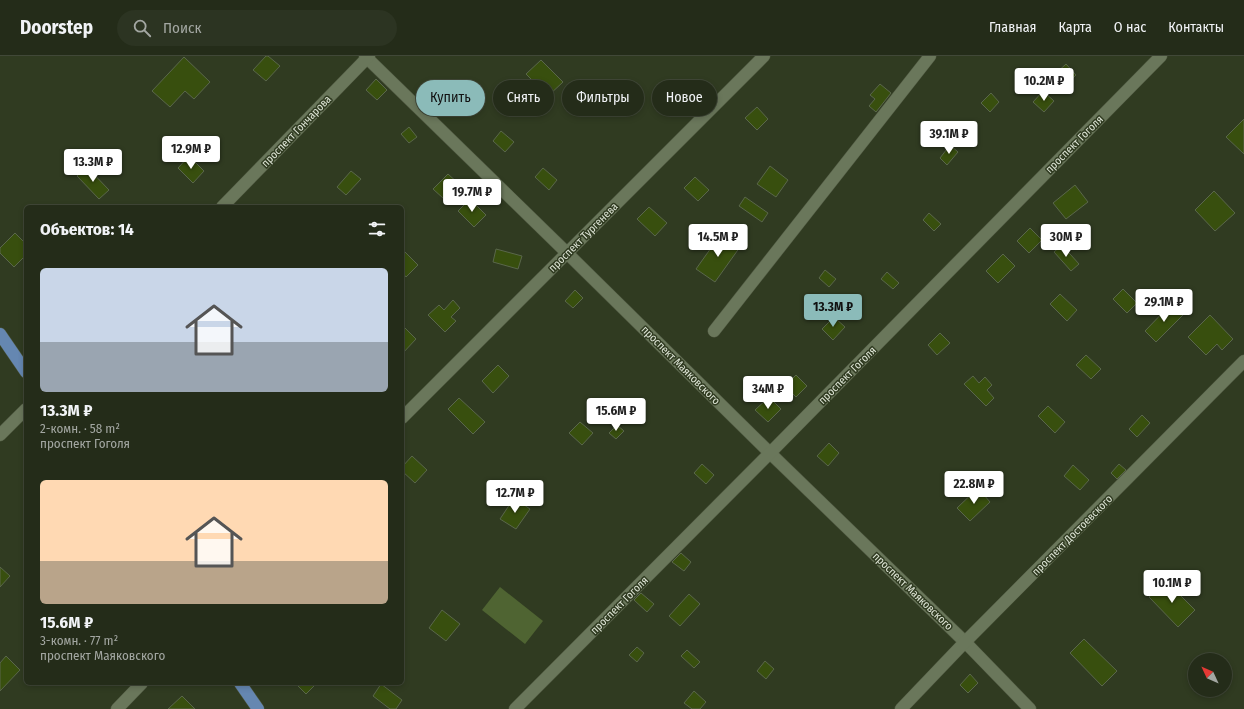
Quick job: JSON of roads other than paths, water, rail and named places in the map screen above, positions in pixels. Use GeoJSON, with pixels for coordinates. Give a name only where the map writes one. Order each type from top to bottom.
{"type":"FeatureCollection","features":[{"type":"Feature","properties":{"kind":"main road"},"geometry":{"type":"LineString","coordinates":[[0,334],[24,369]]}},
{"type":"Feature","properties":{"kind":"main road"},"geometry":{"type":"LineString","coordinates":[[241,685],[258,709]]}},
{"type":"Feature","properties":{"kind":"street","name":"проспект Тургенева"},"geometry":{"type":"LineString","coordinates":[[404,416],[764,56]]}},
{"type":"Feature","properties":{"kind":"street"},"geometry":{"type":"LineString","coordinates":[[714,331],[930,56]]}},
{"type":"Feature","properties":{"kind":"street","name":"проспект Гоголя"},"geometry":{"type":"LineString","coordinates":[[515,709],[770,453],[1161,56]]}},
{"type":"Feature","properties":{"kind":"street","name":"проспект Маяковского"},"geometry":{"type":"LineString","coordinates":[[367,57],[770,453],[965,642],[1030,709]]}},
{"type":"Feature","properties":{"kind":"street","name":"проспект Гончарова"},"geometry":{"type":"LineString","coordinates":[[224,205],[367,57]]}},
{"type":"Feature","properties":{"kind":"street","name":"проспект Достоевского"},"geometry":{"type":"LineString","coordinates":[[901,709],[965,642],[1244,361]]}},
{"type":"Feature","properties":{"kind":"street"},"geometry":{"type":"LineString","coordinates":[[0,435],[24,411]]}},
{"type":"Feature","properties":{"kind":"street"},"geometry":{"type":"LineString","coordinates":[[118,709],[140,685]]}}]}
